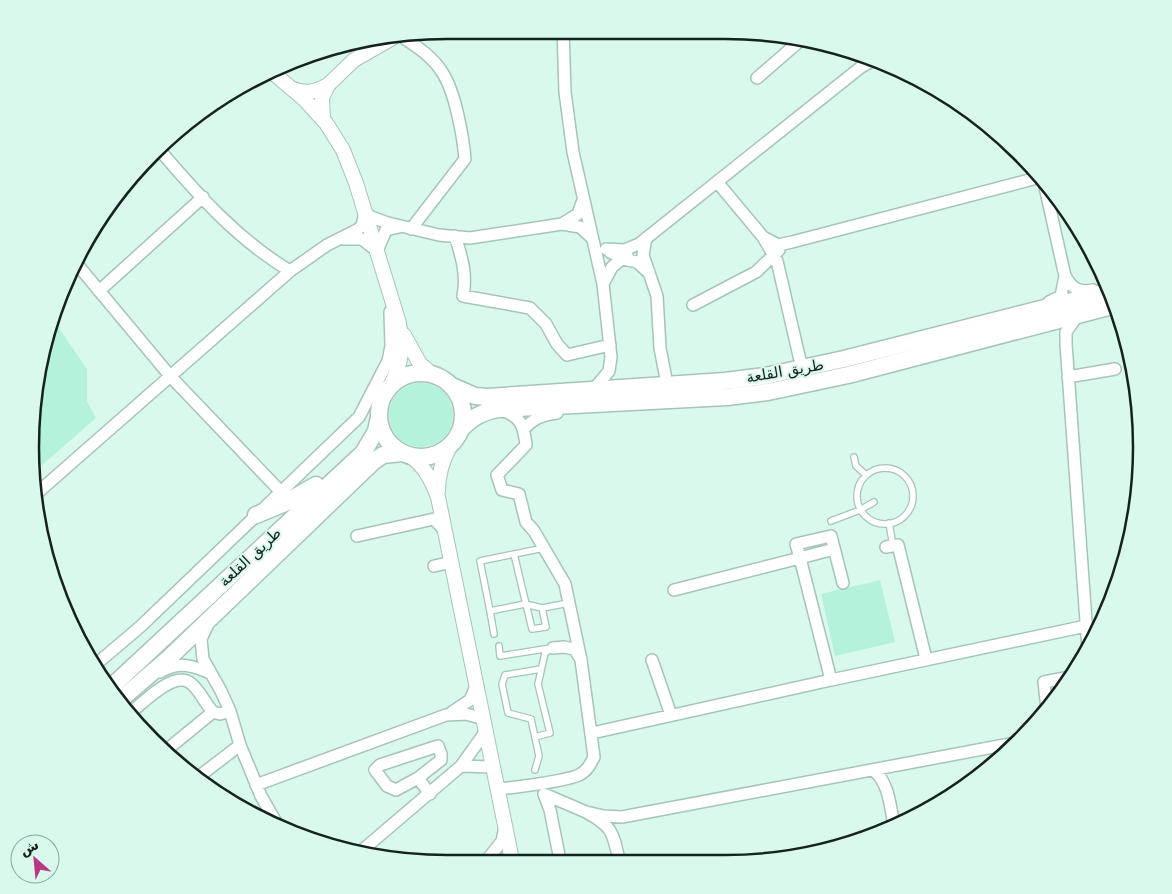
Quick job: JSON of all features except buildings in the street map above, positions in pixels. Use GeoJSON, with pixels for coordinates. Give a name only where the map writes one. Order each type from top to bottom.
{"type":"FeatureCollection","features":[{"type":"Feature","properties":{"kind":"main road","name":"طريق القلعة"},"geometry":{"type":"LineString","coordinates":[[452,386],[475,396],[487,397],[725,381],[802,369],[1103,293]]}},
{"type":"Feature","properties":{"kind":"main road","name":"طريق القلعة"},"geometry":{"type":"LineString","coordinates":[[461,430],[473,416],[498,409],[727,397],[802,385],[1109,308]]}},
{"type":"Feature","properties":{"kind":"main road"},"geometry":{"type":"LineString","coordinates":[[415,373],[432,374],[447,381],[452,386],[458,394],[463,408],[461,430],[450,446],[430,457],[406,454],[391,445],[383,434],[379,417],[381,401],[390,387],[399,379],[415,373]]}},
{"type":"Feature","properties":{"kind":"main road","name":"طريق القلعة"},"geometry":{"type":"LineString","coordinates":[[115,684],[340,472],[363,453],[372,441],[379,417]]}},
{"type":"Feature","properties":{"kind":"main road","name":"طريق القلعة"},"geometry":{"type":"LineString","coordinates":[[124,697],[211,618],[374,461],[383,455],[406,454]]}},
{"type":"Feature","properties":{"kind":"main road"},"geometry":{"type":"LineString","coordinates":[[256,515],[285,503],[340,472]]}},
{"type":"Feature","properties":{"kind":"street"},"geometry":{"type":"LineString","coordinates":[[563,39],[565,92],[573,152],[603,284],[610,345],[609,371],[594,389]]}},
{"type":"Feature","properties":{"kind":"street"},"geometry":{"type":"LineString","coordinates":[[377,251],[386,230],[407,228],[465,159],[461,131],[443,72],[426,53],[408,41]]}},
{"type":"Feature","properties":{"kind":"street"},"geometry":{"type":"LineString","coordinates":[[293,89],[304,93],[317,91],[328,85],[354,60],[381,44]]}},
{"type":"Feature","properties":{"kind":"street"},"geometry":{"type":"LineString","coordinates":[[757,78],[795,45]]}},
{"type":"Feature","properties":{"kind":"street"},"geometry":{"type":"LineString","coordinates":[[603,284],[612,267],[643,241],[866,64]]}},
{"type":"Feature","properties":{"kind":"street"},"geometry":{"type":"LineString","coordinates":[[277,76],[293,89],[322,120],[343,150],[365,212],[399,324],[402,345],[401,361],[390,387]]}},
{"type":"Feature","properties":{"kind":"street"},"geometry":{"type":"LineString","coordinates":[[322,120],[322,98],[328,85]]}},
{"type":"Feature","properties":{"kind":"street"},"geometry":{"type":"LineString","coordinates":[[163,153],[242,238],[265,256],[290,271]]}},
{"type":"Feature","properties":{"kind":"street"},"geometry":{"type":"LineString","coordinates":[[763,237],[778,245],[792,242],[1033,179]]}},
{"type":"Feature","properties":{"kind":"street"},"geometry":{"type":"LineString","coordinates":[[718,182],[763,237],[773,253],[802,369]]}},
{"type":"Feature","properties":{"kind":"street"},"geometry":{"type":"LineString","coordinates":[[1047,196],[1065,276],[1071,287],[1079,291],[1101,288]]}},
{"type":"Feature","properties":{"kind":"street"},"geometry":{"type":"LineString","coordinates":[[99,291],[203,197]]}},
{"type":"Feature","properties":{"kind":"street"},"geometry":{"type":"LineString","coordinates":[[562,224],[578,214],[583,200]]}},
{"type":"Feature","properties":{"kind":"street"},"geometry":{"type":"LineString","coordinates":[[365,212],[379,220],[407,228],[470,238],[562,224],[580,227],[606,250],[623,259],[637,262],[649,273]]}},
{"type":"Feature","properties":{"kind":"street"},"geometry":{"type":"LineString","coordinates":[[41,490],[290,271],[309,257],[362,226],[365,212]]}},
{"type":"Feature","properties":{"kind":"street"},"geometry":{"type":"LineString","coordinates":[[455,236],[464,262],[466,280],[464,296],[530,308],[546,324],[557,344],[567,355],[610,345]]}},
{"type":"Feature","properties":{"kind":"street"},"geometry":{"type":"LineString","coordinates":[[340,240],[362,239],[377,251]]}},
{"type":"Feature","properties":{"kind":"street"},"geometry":{"type":"LineString","coordinates":[[606,250],[624,250],[643,241]]}},
{"type":"Feature","properties":{"kind":"street"},"geometry":{"type":"LineString","coordinates":[[643,241],[643,255],[657,296],[660,348],[667,384]]}},
{"type":"Feature","properties":{"kind":"street"},"geometry":{"type":"LineString","coordinates":[[756,272],[773,253],[792,242]]}},
{"type":"Feature","properties":{"kind":"street"},"geometry":{"type":"LineString","coordinates":[[80,268],[171,377],[281,492]]}},
{"type":"Feature","properties":{"kind":"street"},"geometry":{"type":"LineString","coordinates":[[693,305],[756,272],[771,269],[780,276]]}},
{"type":"Feature","properties":{"kind":"street"},"geometry":{"type":"LineString","coordinates":[[964,329],[989,316],[1054,301],[1061,296],[1065,276]]}},
{"type":"Feature","properties":{"kind":"street"},"geometry":{"type":"LineString","coordinates":[[100,661],[141,626],[358,417],[388,361],[391,346],[390,312],[394,306]]}},
{"type":"Feature","properties":{"kind":"street"},"geometry":{"type":"LineString","coordinates":[[1078,315],[1070,323],[1066,332],[1066,344],[1087,636]]}},
{"type":"Feature","properties":{"kind":"street"},"geometry":{"type":"LineString","coordinates":[[399,324],[413,355],[432,374]]}},
{"type":"Feature","properties":{"kind":"street"},"geometry":{"type":"LineString","coordinates":[[1036,326],[1060,334],[1066,344]]}},
{"type":"Feature","properties":{"kind":"street"},"geometry":{"type":"LineString","coordinates":[[1068,377],[1115,369]]}},
{"type":"Feature","properties":{"kind":"street"},"geometry":{"type":"LineString","coordinates":[[524,429],[532,420],[543,415],[675,400]]}},
{"type":"Feature","properties":{"kind":"street"},"geometry":{"type":"LineString","coordinates":[[498,409],[518,418],[524,429],[526,445],[497,475],[502,490],[519,494],[526,522],[534,531],[565,584],[582,660],[592,733],[594,757],[589,767],[579,775],[544,788]]}},
{"type":"Feature","properties":{"kind":"street"},"geometry":{"type":"LineString","coordinates":[[424,520],[434,509],[438,497],[438,478],[442,461],[450,446]]}},
{"type":"Feature","properties":{"kind":"street"},"geometry":{"type":"LineString","coordinates":[[406,454],[422,465],[431,478],[438,497],[511,855]]}},
{"type":"Feature","properties":{"kind":"street"},"geometry":{"type":"LineString","coordinates":[[357,536],[434,519],[445,531]]}},
{"type":"Feature","properties":{"kind":"street"},"geometry":{"type":"LineString","coordinates":[[830,680],[796,544],[831,536],[843,583]]}},
{"type":"Feature","properties":{"kind":"street"},"geometry":{"type":"LineString","coordinates":[[890,547],[898,545],[926,659]]}},
{"type":"Feature","properties":{"kind":"street"},"geometry":{"type":"LineString","coordinates":[[674,590],[800,558]]}},
{"type":"Feature","properties":{"kind":"street"},"geometry":{"type":"LineString","coordinates":[[434,566],[452,562]]}},
{"type":"Feature","properties":{"kind":"street"},"geometry":{"type":"LineString","coordinates":[[211,618],[201,639],[201,649],[210,673],[230,711],[240,745],[256,785],[273,816]]}},
{"type":"Feature","properties":{"kind":"street"},"geometry":{"type":"LineString","coordinates":[[592,733],[926,659],[1086,626]]}},
{"type":"Feature","properties":{"kind":"street"},"geometry":{"type":"LineString","coordinates":[[554,648],[574,649],[582,660]]}},
{"type":"Feature","properties":{"kind":"street"},"geometry":{"type":"LineString","coordinates":[[652,660],[671,715]]}},
{"type":"Feature","properties":{"kind":"street"},"geometry":{"type":"LineString","coordinates":[[124,697],[174,665],[189,664],[210,673]]}},
{"type":"Feature","properties":{"kind":"street"},"geometry":{"type":"LineString","coordinates":[[1046,700],[1044,682],[1061,679]]}},
{"type":"Feature","properties":{"kind":"street"},"geometry":{"type":"LineString","coordinates":[[135,710],[167,684],[174,680],[183,680],[190,682],[214,712],[220,714],[230,711]]}},
{"type":"Feature","properties":{"kind":"street"},"geometry":{"type":"LineString","coordinates":[[256,785],[446,715],[465,706],[477,684]]}},
{"type":"Feature","properties":{"kind":"street"},"geometry":{"type":"LineString","coordinates":[[170,747],[214,712]]}},
{"type":"Feature","properties":{"kind":"street"},"geometry":{"type":"LineString","coordinates":[[446,715],[466,714],[485,725]]}},
{"type":"Feature","properties":{"kind":"street"},"geometry":{"type":"LineString","coordinates":[[366,847],[461,766],[485,725]]}},
{"type":"Feature","properties":{"kind":"street"},"geometry":{"type":"LineString","coordinates":[[202,774],[240,745]]}},
{"type":"Feature","properties":{"kind":"street"},"geometry":{"type":"LineString","coordinates":[[586,812],[622,817],[1004,745]]}},
{"type":"Feature","properties":{"kind":"street"},"geometry":{"type":"LineString","coordinates":[[438,746],[442,754],[441,760],[418,778],[396,790],[387,786],[376,770],[380,764],[438,746]]}},
{"type":"Feature","properties":{"kind":"street"},"geometry":{"type":"LineString","coordinates":[[461,766],[492,767]]}},
{"type":"Feature","properties":{"kind":"street"},"geometry":{"type":"LineString","coordinates":[[873,770],[881,776],[886,787],[893,819]]}},
{"type":"Feature","properties":{"kind":"street"},"geometry":{"type":"LineString","coordinates":[[418,778],[430,794]]}},
{"type":"Feature","properties":{"kind":"street"},"geometry":{"type":"LineString","coordinates":[[497,789],[526,785],[544,788],[566,803],[607,824],[616,843],[618,855]]}},
{"type":"Feature","properties":{"kind":"street"},"geometry":{"type":"LineString","coordinates":[[544,788],[559,855]]}},
{"type":"Feature","properties":{"kind":"street"},"geometry":{"type":"LineString","coordinates":[[552,824],[556,810],[566,803]]}},
{"type":"Feature","properties":{"kind":"street"},"geometry":{"type":"LineString","coordinates":[[491,855],[502,841],[505,825]]}},
{"type":"Feature","properties":{"kind":"lane"},"geometry":{"type":"LineString","coordinates":[[854,457],[856,466],[866,475]]}},
{"type":"Feature","properties":{"kind":"lane"},"geometry":{"type":"LineString","coordinates":[[882,468],[893,469],[902,474],[910,484],[913,492],[910,509],[904,516],[889,523],[876,523],[867,518],[860,510],[857,500],[857,490],[860,481],[866,475],[882,468]]}},
{"type":"Feature","properties":{"kind":"lane"},"geometry":{"type":"LineString","coordinates":[[831,521],[860,510],[874,502]]}},
{"type":"Feature","properties":{"kind":"lane"},"geometry":{"type":"LineString","coordinates":[[889,523],[890,547]]}},
{"type":"Feature","properties":{"kind":"lane"},"geometry":{"type":"LineString","coordinates":[[494,634],[480,561],[544,548]]}},
{"type":"Feature","properties":{"kind":"lane"},"geometry":{"type":"LineString","coordinates":[[514,554],[532,629],[546,627],[542,608]]}},
{"type":"Feature","properties":{"kind":"lane"},"geometry":{"type":"LineString","coordinates":[[490,611],[525,604],[542,608],[569,603]]}},
{"type":"Feature","properties":{"kind":"lane"},"geometry":{"type":"LineString","coordinates":[[499,646],[500,656],[554,648]]}},
{"type":"Feature","properties":{"kind":"lane"},"geometry":{"type":"LineString","coordinates":[[535,737],[550,733],[538,684],[545,653],[554,648]]}},
{"type":"Feature","properties":{"kind":"lane"},"geometry":{"type":"LineString","coordinates":[[535,770],[539,756],[531,719],[508,712],[502,684],[504,675],[541,669]]}},
{"type":"Feature","properties":{"kind":"green space"},"geometry":{"type":"Polygon","coordinates":[[[57,326],[87,369],[87,401],[96,418],[40,467],[42,394],[57,326]]]}},
{"type":"Feature","properties":{"kind":"green space"},"geometry":{"type":"Polygon","coordinates":[[[421,383],[439,389],[447,397],[453,415],[447,433],[439,441],[421,447],[403,441],[395,433],[389,415],[395,397],[403,389],[421,383]]]}},
{"type":"Feature","properties":{"kind":"green space"},"geometry":{"type":"Polygon","coordinates":[[[880,580],[895,642],[835,656],[821,594],[880,580]]]}}]}
